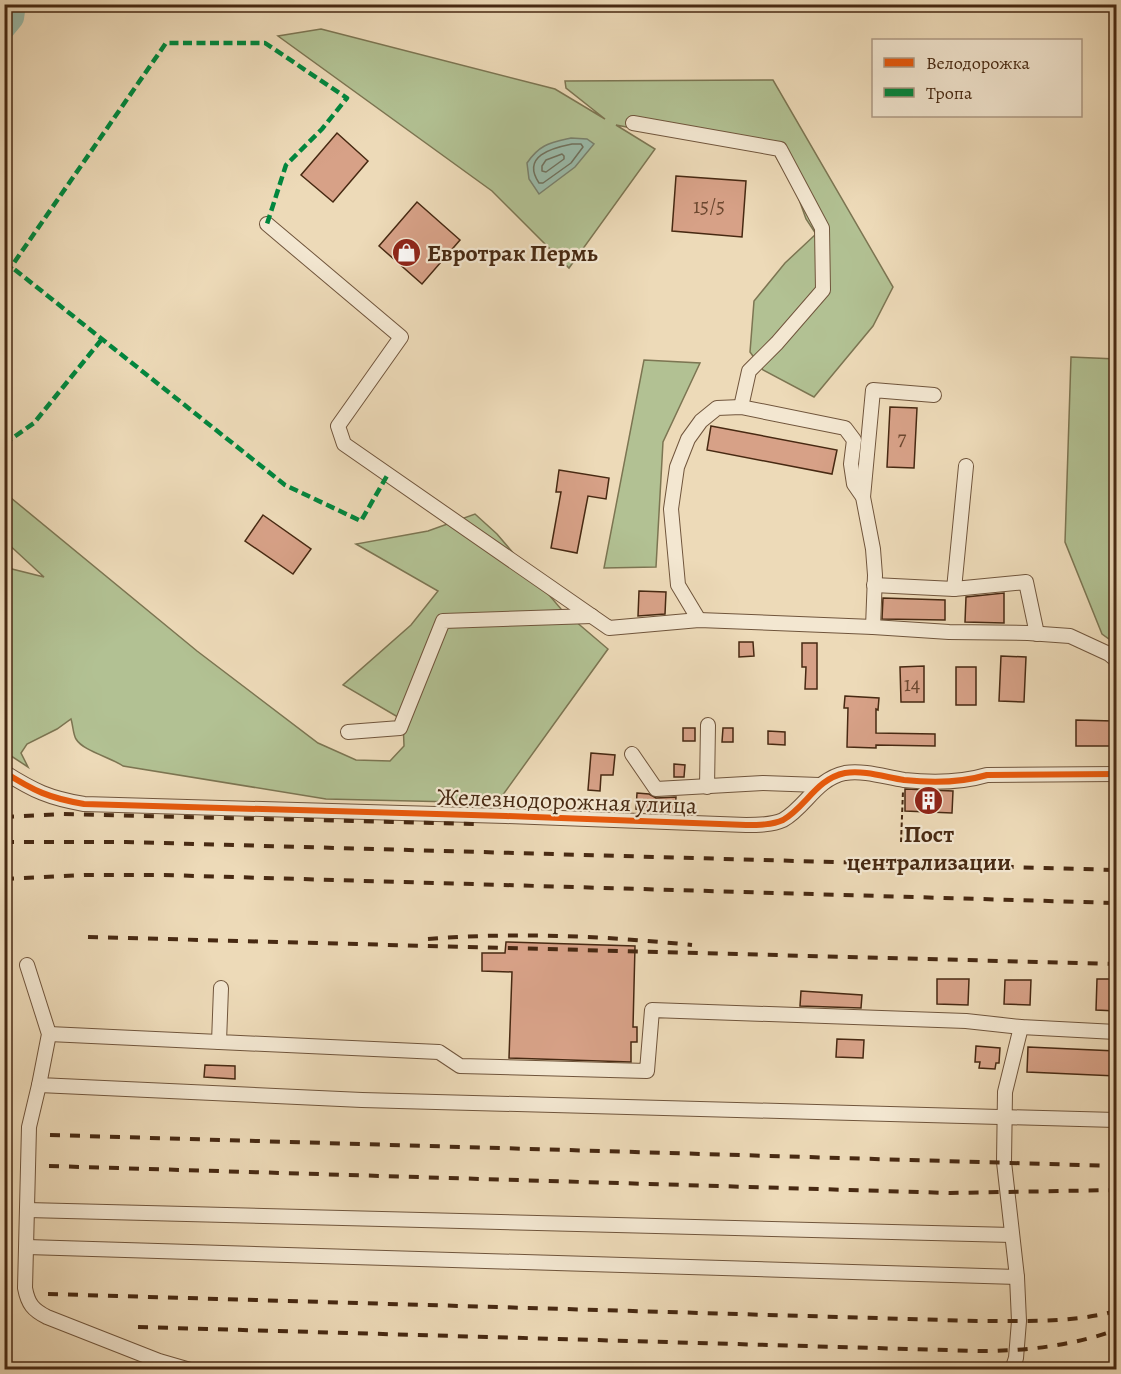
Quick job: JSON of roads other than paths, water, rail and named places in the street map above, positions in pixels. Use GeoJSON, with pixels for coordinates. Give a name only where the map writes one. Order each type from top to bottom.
{"type":"FeatureCollection","features":[{"type":"Feature","properties":{"kind":"street"},"geometry":{"type":"LineString","coordinates":[[633,123],[780,149],[822,228],[823,290],[749,371],[741,407]]}},
{"type":"Feature","properties":{"kind":"street"},"geometry":{"type":"LineString","coordinates":[[267,224],[401,338],[338,426],[344,444],[609,628],[699,620],[1070,636],[1109,654],[1116,660]]}},
{"type":"Feature","properties":{"kind":"street"},"geometry":{"type":"LineString","coordinates":[[873,627],[873,549],[863,497],[873,390],[934,396]]}},
{"type":"Feature","properties":{"kind":"street"},"geometry":{"type":"LineString","coordinates":[[699,620],[678,585],[671,509],[677,467],[688,440],[701,421],[717,408],[741,407],[845,428],[854,440],[851,464],[854,484],[863,497]]}},
{"type":"Feature","properties":{"kind":"street"},"geometry":{"type":"LineString","coordinates":[[954,589],[966,466]]}},
{"type":"Feature","properties":{"kind":"street"},"geometry":{"type":"LineString","coordinates":[[874,585],[954,589],[1026,582],[1037,634]]}},
{"type":"Feature","properties":{"kind":"street"},"geometry":{"type":"LineString","coordinates":[[348,732],[400,728],[443,621],[592,616]]}},
{"type":"Feature","properties":{"kind":"street"},"geometry":{"type":"LineString","coordinates":[[707,787],[708,724]]}},
{"type":"Feature","properties":{"kind":"street"},"geometry":{"type":"LineString","coordinates":[[632,754],[657,789],[763,783],[819,785]]}},
{"type":"Feature","properties":{"kind":"street","name":"Железнодорожная улица"},"geometry":{"type":"LineString","coordinates":[[4,772],[31,789],[55,799],[84,804],[746,825],[772,823],[784,819],[819,785],[845,773],[867,773],[938,783],[987,775],[1116,774]]}},
{"type":"Feature","properties":{"kind":"street"},"geometry":{"type":"LineString","coordinates":[[27,966],[49,1034],[29,1127],[25,1288],[27,1301],[34,1311],[47,1317],[159,1362],[190,1370]]}},
{"type":"Feature","properties":{"kind":"street"},"geometry":{"type":"LineString","coordinates":[[219,1042],[220,987]]}},
{"type":"Feature","properties":{"kind":"street"},"geometry":{"type":"LineString","coordinates":[[49,1034],[439,1052],[460,1066],[647,1071],[652,1010],[966,1021],[1020,1027],[1116,1032]]}},
{"type":"Feature","properties":{"kind":"street"},"geometry":{"type":"LineString","coordinates":[[1012,1370],[1016,1358],[1019,1321],[1017,1277],[1004,1162],[1004,1118],[1005,1092],[1020,1027]]}},
{"type":"Feature","properties":{"kind":"street"},"geometry":{"type":"LineString","coordinates":[[39,1085],[362,1100],[1116,1120]]}},
{"type":"Feature","properties":{"kind":"street"},"geometry":{"type":"LineString","coordinates":[[27,1210],[1012,1235]]}},
{"type":"Feature","properties":{"kind":"street"},"geometry":{"type":"LineString","coordinates":[[27,1246],[1017,1277]]}},
{"type":"Feature","properties":{"kind":"water"},"geometry":{"type":"Polygon","coordinates":[[[571,138],[587,139],[594,144],[575,167],[539,194],[529,179],[527,163],[546,145],[571,138]]]}},
{"type":"Feature","properties":{"kind":"waterway"},"geometry":{"type":"LineString","coordinates":[[4,29],[13,18],[15,4]]}},
{"type":"Feature","properties":{"kind":"railway"},"geometry":{"type":"LineString","coordinates":[[4,817],[62,814],[475,824]]}},
{"type":"Feature","properties":{"kind":"railway"},"geometry":{"type":"LineString","coordinates":[[4,842],[126,842],[1116,870]]}},
{"type":"Feature","properties":{"kind":"railway"},"geometry":{"type":"LineString","coordinates":[[4,879],[85,875],[164,875],[1116,903]]}},
{"type":"Feature","properties":{"kind":"railway"},"geometry":{"type":"LineString","coordinates":[[428,939],[560,936],[692,945]]}},
{"type":"Feature","properties":{"kind":"railway"},"geometry":{"type":"LineString","coordinates":[[88,937],[1116,964]]}},
{"type":"Feature","properties":{"kind":"railway"},"geometry":{"type":"LineString","coordinates":[[50,1135],[1116,1166]]}},
{"type":"Feature","properties":{"kind":"railway"},"geometry":{"type":"LineString","coordinates":[[49,1166],[950,1193],[1116,1190]]}},
{"type":"Feature","properties":{"kind":"railway"},"geometry":{"type":"LineString","coordinates":[[48,1294],[977,1321],[1082,1318],[1116,1311]]}},
{"type":"Feature","properties":{"kind":"railway"},"geometry":{"type":"LineString","coordinates":[[138,1327],[979,1351],[1048,1346],[1082,1340],[1116,1330]]}},
{"type":"Feature","properties":{"kind":"place","name":"Евротрак Пермь"},"geometry":{"type":"Point","coordinates":[406,253]}},
{"type":"Feature","properties":{"kind":"place","name":"Пост централизации"},"geometry":{"type":"Point","coordinates":[929,801]}}]}
